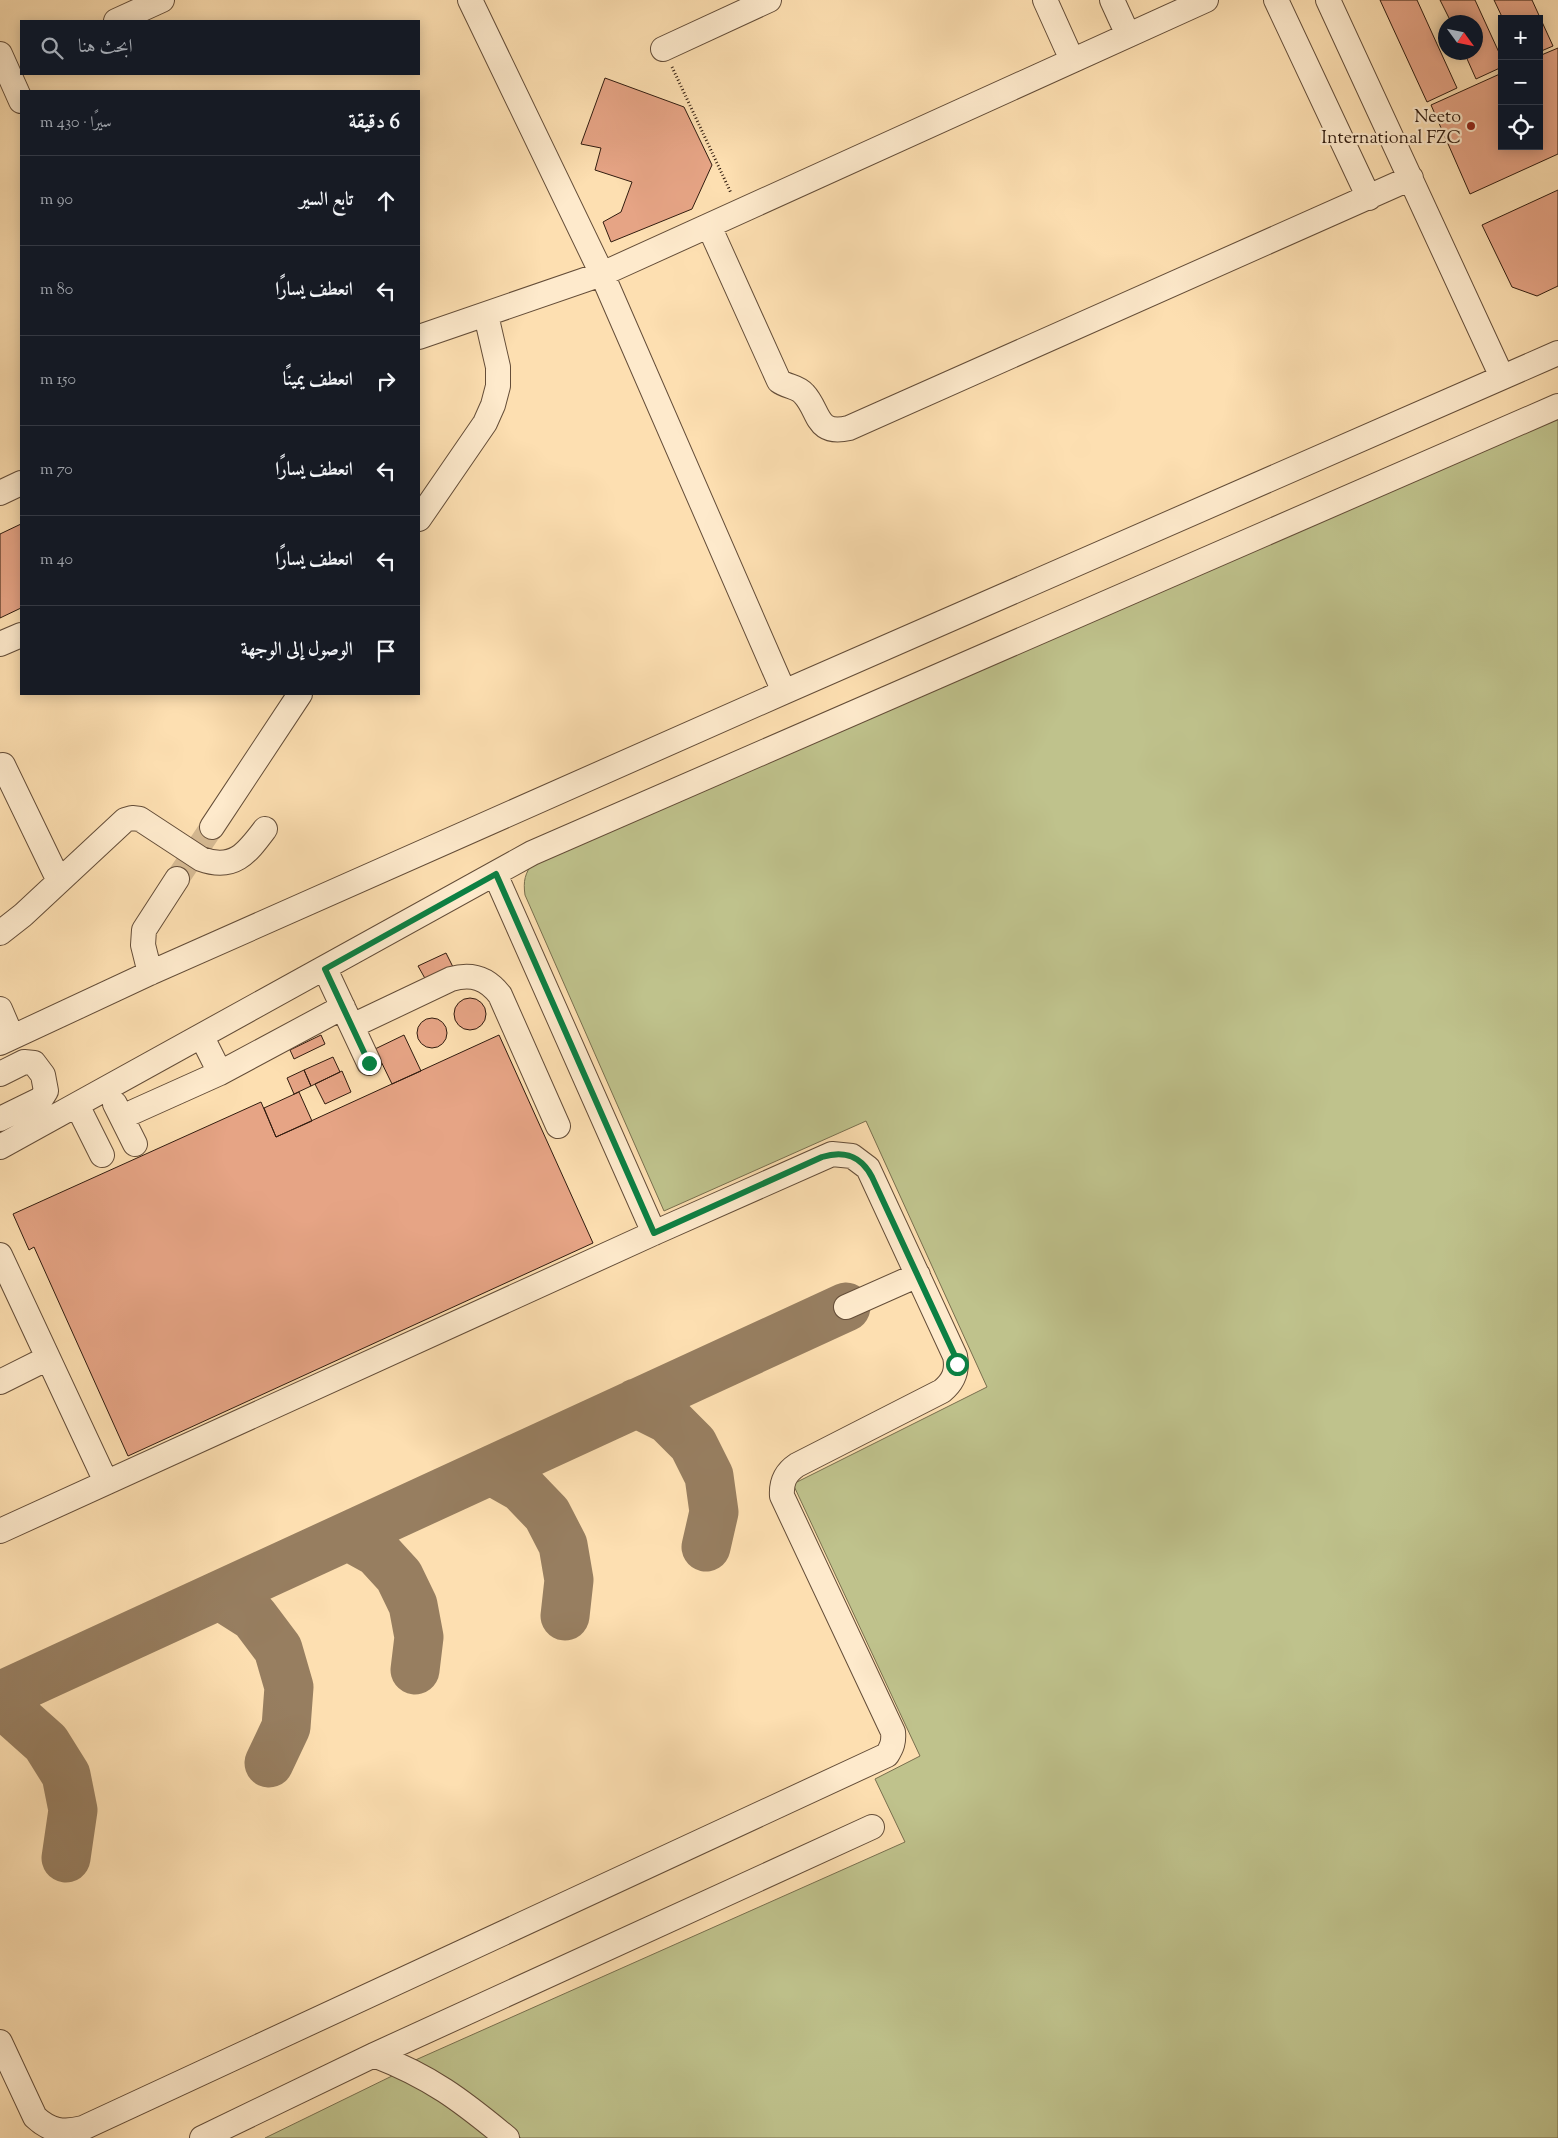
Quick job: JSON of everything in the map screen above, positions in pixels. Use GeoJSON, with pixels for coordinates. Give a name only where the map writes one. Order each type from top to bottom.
{"type":"FeatureCollection","features":[{"type":"Feature","properties":{"kind":"lane"},"geometry":{"type":"LineString","coordinates":[[118,20],[162,0]]}},
{"type":"Feature","properties":{"kind":"lane"},"geometry":{"type":"LineString","coordinates":[[470,0],[602,274],[784,692]]}},
{"type":"Feature","properties":{"kind":"lane"},"geometry":{"type":"LineString","coordinates":[[664,49],[769,0]]}},
{"type":"Feature","properties":{"kind":"lane"},"geometry":{"type":"LineString","coordinates":[[1045,0],[1072,60]]}},
{"type":"Feature","properties":{"kind":"lane"},"geometry":{"type":"LineString","coordinates":[[1112,0],[1128,35]]}},
{"type":"Feature","properties":{"kind":"lane"},"geometry":{"type":"LineString","coordinates":[[420,337],[602,274],[1206,0]]}},
{"type":"Feature","properties":{"kind":"lane"},"geometry":{"type":"LineString","coordinates":[[1276,0],[1369,198]]}},
{"type":"Feature","properties":{"kind":"lane"},"geometry":{"type":"LineString","coordinates":[[1328,0],[1502,377]]}},
{"type":"Feature","properties":{"kind":"lane"},"geometry":{"type":"LineString","coordinates":[[10,64],[20,98]]}},
{"type":"Feature","properties":{"kind":"lane"},"geometry":{"type":"LineString","coordinates":[[709,226],[779,381],[802,392],[822,424],[830,429],[840,430],[868,420],[1411,178]]}},
{"type":"Feature","properties":{"kind":"lane"},"geometry":{"type":"LineString","coordinates":[[420,518],[485,423],[493,405],[498,386],[498,366],[486,315]]}},
{"type":"Feature","properties":{"kind":"lane"},"geometry":{"type":"LineString","coordinates":[[0,1010],[6,1040],[150,973],[784,692],[1558,353]]}},
{"type":"Feature","properties":{"kind":"lane"},"geometry":{"type":"LineString","coordinates":[[0,1148],[496,874],[566,838],[1558,406]]}},
{"type":"Feature","properties":{"kind":"lane"},"geometry":{"type":"LineString","coordinates":[[0,493],[20,484]]}},
{"type":"Feature","properties":{"kind":"lane"},"geometry":{"type":"LineString","coordinates":[[0,644],[20,635]]}},
{"type":"Feature","properties":{"kind":"lane"},"geometry":{"type":"LineString","coordinates":[[212,827],[299,695]]}},
{"type":"Feature","properties":{"kind":"lane"},"geometry":{"type":"LineString","coordinates":[[3,764],[59,881]]}},
{"type":"Feature","properties":{"kind":"lane"},"geometry":{"type":"LineString","coordinates":[[0,933],[23,915],[118,825],[132,818],[148,823],[200,858],[216,863],[232,861],[241,856],[250,849],[265,829]]}},
{"type":"Feature","properties":{"kind":"lane"},"geometry":{"type":"LineString","coordinates":[[496,874],[654,1233]]}},
{"type":"Feature","properties":{"kind":"lane"},"geometry":{"type":"LineString","coordinates":[[150,973],[143,945],[143,935],[146,926],[178,879]]}},
{"type":"Feature","properties":{"kind":"lane"},"geometry":{"type":"LineString","coordinates":[[325,969],[369,1063]]}},
{"type":"Feature","properties":{"kind":"lane"},"geometry":{"type":"LineString","coordinates":[[122,1118],[347,1017],[451,979],[468,976],[484,980],[493,986],[500,995],[558,1126]]}},
{"type":"Feature","properties":{"kind":"lane"},"geometry":{"type":"LineString","coordinates":[[202,1036],[220,1073]]}},
{"type":"Feature","properties":{"kind":"lane"},"geometry":{"type":"LineString","coordinates":[[0,1074],[24,1062],[34,1063],[43,1075],[46,1091],[41,1099],[0,1119]]}},
{"type":"Feature","properties":{"kind":"lane"},"geometry":{"type":"LineString","coordinates":[[108,1089],[135,1144]]}},
{"type":"Feature","properties":{"kind":"lane"},"geometry":{"type":"LineString","coordinates":[[77,1105],[102,1155]]}},
{"type":"Feature","properties":{"kind":"lane"},"geometry":{"type":"LineString","coordinates":[[0,1531],[822,1157],[842,1153],[852,1156],[868,1168],[957,1364],[953,1380],[949,1386],[934,1397],[797,1465],[789,1470],[781,1487],[782,1496],[893,1732],[892,1749],[887,1755],[83,2128],[57,2131],[45,2126],[35,2117],[0,2042]]}},
{"type":"Feature","properties":{"kind":"lane"},"geometry":{"type":"LineString","coordinates":[[0,1255],[106,1482]]}},
{"type":"Feature","properties":{"kind":"lane"},"geometry":{"type":"LineString","coordinates":[[846,1306],[918,1275]]}},
{"type":"Feature","properties":{"kind":"lane"},"geometry":{"type":"LineString","coordinates":[[0,1382],[48,1358]]}},
{"type":"Feature","properties":{"kind":"lane"},"geometry":{"type":"LineString","coordinates":[[202,2138],[374,2055],[872,1827]]}},
{"type":"Feature","properties":{"kind":"lane"},"geometry":{"type":"LineString","coordinates":[[374,2055],[404,2066],[441,2086],[460,2099],[507,2138]]}},
{"type":"Feature","properties":{"kind":"path"},"geometry":{"type":"LineString","coordinates":[[664,49],[740,212]]}},
{"type":"Feature","properties":{"kind":"green space"},"geometry":{"type":"Polygon","coordinates":[[[1558,413],[1558,2138],[521,2138],[472,2097],[411,2062],[905,1842],[875,1779],[920,1756],[793,1484],[987,1387],[866,1121],[664,1211],[525,895],[525,877],[528,870],[533,863],[1558,413]]]}},
{"type":"Feature","properties":{"kind":"green space"},"geometry":{"type":"Polygon","coordinates":[[[394,2075],[419,2082],[492,2138],[265,2138],[394,2075]]]}},
{"type":"Feature","properties":{"kind":"building"},"geometry":{"type":"Polygon","coordinates":[[[1380,0],[1417,0],[1438,46],[1438,60],[1444,60],[1457,88],[1427,102],[1380,0]]]}},
{"type":"Feature","properties":{"kind":"building"},"geometry":{"type":"Polygon","coordinates":[[[1440,0],[1475,0],[1482,15],[1448,15],[1440,0]]]}},
{"type":"Feature","properties":{"kind":"building"},"geometry":{"type":"Polygon","coordinates":[[[1494,0],[1532,0],[1539,15],[1501,15],[1494,0]]]}},
{"type":"Feature","properties":{"kind":"building"},"geometry":{"type":"Polygon","coordinates":[[[1483,17],[1498,50],[1498,69],[1476,79],[1468,60],[1483,60],[1483,17]]]}},
{"type":"Feature","properties":{"kind":"building"},"geometry":{"type":"Polygon","coordinates":[[[1543,24],[1553,46],[1543,50],[1543,24]]]}},
{"type":"Feature","properties":{"kind":"building","name":"Neeto International FZC"},"geometry":{"type":"Polygon","coordinates":[[[1558,48],[1558,154],[1470,194],[1431,105],[1498,75],[1498,150],[1543,150],[1543,54],[1558,48]]]}},
{"type":"Feature","properties":{"kind":"building"},"geometry":{"type":"Polygon","coordinates":[[[605,78],[684,107],[712,165],[692,209],[611,242],[603,222],[621,212],[632,182],[595,170],[601,148],[581,144],[605,78]]]}},
{"type":"Feature","properties":{"kind":"building"},"geometry":{"type":"Polygon","coordinates":[[[1558,190],[1558,286],[1537,296],[1512,287],[1482,225],[1558,190]]]}},
{"type":"Feature","properties":{"kind":"building"},"geometry":{"type":"Polygon","coordinates":[[[20,524],[20,608],[0,618],[0,534],[20,524]]]}},
{"type":"Feature","properties":{"kind":"building"},"geometry":{"type":"Polygon","coordinates":[[[446,953],[454,969],[427,982],[418,966],[446,953]]]}},
{"type":"Feature","properties":{"kind":"building"},"geometry":{"type":"Polygon","coordinates":[[[470,998],[482,1002],[486,1014],[482,1026],[470,1030],[458,1026],[454,1014],[458,1002],[470,998]]]}},
{"type":"Feature","properties":{"kind":"building"},"geometry":{"type":"Polygon","coordinates":[[[432,1018],[443,1022],[447,1033],[443,1044],[432,1048],[421,1044],[417,1033],[421,1022],[432,1018]]]}},
{"type":"Feature","properties":{"kind":"building"},"geometry":{"type":"Polygon","coordinates":[[[321,1035],[325,1044],[294,1059],[290,1050],[321,1035]]]}},
{"type":"Feature","properties":{"kind":"building"},"geometry":{"type":"Polygon","coordinates":[[[404,1035],[421,1071],[392,1084],[375,1049],[404,1035]]]}},
{"type":"Feature","properties":{"kind":"building"},"geometry":{"type":"Polygon","coordinates":[[[499,1035],[593,1243],[128,1456],[34,1247],[29,1250],[13,1214],[261,1102],[276,1137],[499,1035]]]}},
{"type":"Feature","properties":{"kind":"building"},"geometry":{"type":"Polygon","coordinates":[[[333,1057],[340,1072],[311,1086],[304,1070],[333,1057]]]}},
{"type":"Feature","properties":{"kind":"building"},"geometry":{"type":"Polygon","coordinates":[[[304,1070],[311,1086],[294,1094],[287,1078],[304,1070]]]}},
{"type":"Feature","properties":{"kind":"building"},"geometry":{"type":"Polygon","coordinates":[[[342,1071],[351,1092],[325,1104],[315,1084],[342,1071]]]}},
{"type":"Feature","properties":{"kind":"building"},"geometry":{"type":"Polygon","coordinates":[[[299,1092],[312,1121],[276,1137],[264,1108],[299,1092]]]}},
{"type":"Feature","properties":{"kind":"taxiway"},"geometry":{"type":"LineString","coordinates":[[0,1696],[846,1307]]}},
{"type":"Feature","properties":{"kind":"taxiway"},"geometry":{"type":"LineString","coordinates":[[636,1403],[668,1419],[693,1444],[709,1476],[714,1512],[706,1547]]}},
{"type":"Feature","properties":{"kind":"taxiway"},"geometry":{"type":"LineString","coordinates":[[492,1471],[522,1488],[547,1514],[563,1545],[569,1580],[565,1616]]}},
{"type":"Feature","properties":{"kind":"taxiway"},"geometry":{"type":"LineString","coordinates":[[348,1536],[377,1552],[399,1576],[413,1605],[419,1637],[415,1670]]}},
{"type":"Feature","properties":{"kind":"taxiway"},"geometry":{"type":"LineString","coordinates":[[221,1596],[254,1617],[278,1649],[289,1687],[286,1727],[269,1763]]}},
{"type":"Feature","properties":{"kind":"taxiway"},"geometry":{"type":"LineString","coordinates":[[0,1702],[46,1743],[66,1775],[73,1810],[66,1858]]}},
{"type":"Feature","properties":{"kind":"tunnel"},"geometry":{"type":"LineString","coordinates":[[177,879],[212,827]]}},
{"type":"Feature","properties":{"kind":"place","name":"Neeto International FZC"},"geometry":{"type":"Point","coordinates":[1471,126]}},
{"type":"Feature","properties":{"kind":"route"},"geometry":{"type":"LineString","coordinates":[[369,1063],[325,969],[496,874],[654,1233],[822,1157],[842,1153],[852,1156],[861,1160],[868,1168],[957,1364]]}}]}
